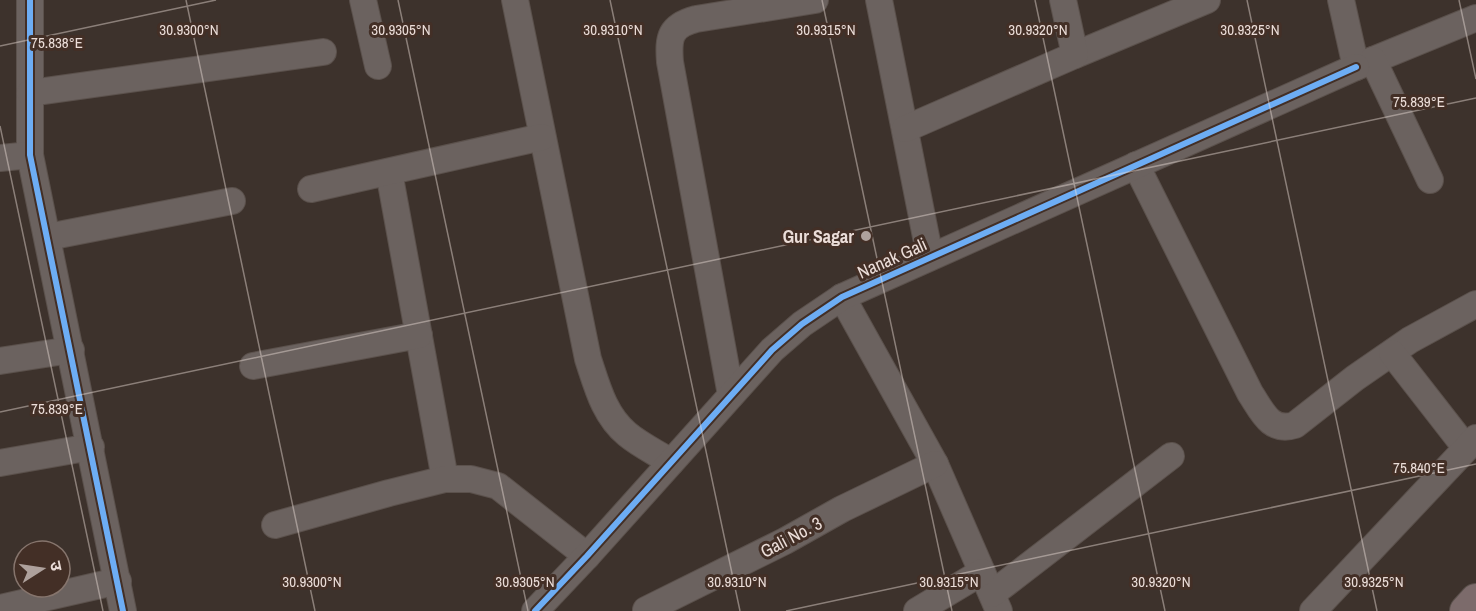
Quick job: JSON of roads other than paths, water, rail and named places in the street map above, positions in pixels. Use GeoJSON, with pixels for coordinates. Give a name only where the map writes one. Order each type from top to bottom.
{"type":"FeatureCollection","features":[{"type":"Feature","properties":{"kind":"main road"},"geometry":{"type":"LineString","coordinates":[[1466,611],[1476,600]]}},
{"type":"Feature","properties":{"kind":"street"},"geometry":{"type":"LineString","coordinates":[[30,0],[30,155],[123,611]]}},
{"type":"Feature","properties":{"kind":"street"},"geometry":{"type":"LineString","coordinates":[[363,0],[378,66]]}},
{"type":"Feature","properties":{"kind":"street"},"geometry":{"type":"LineString","coordinates":[[515,0],[588,359],[599,393],[609,412],[627,434],[671,462]]}},
{"type":"Feature","properties":{"kind":"street"},"geometry":{"type":"LineString","coordinates":[[731,394],[670,62],[670,38],[682,23],[696,19],[815,0]]}},
{"type":"Feature","properties":{"kind":"street"},"geometry":{"type":"LineString","coordinates":[[879,0],[930,257]]}},
{"type":"Feature","properties":{"kind":"street"},"geometry":{"type":"LineString","coordinates":[[1063,0],[1075,55]]}},
{"type":"Feature","properties":{"kind":"street"},"geometry":{"type":"LineString","coordinates":[[905,129],[1207,0]]}},
{"type":"Feature","properties":{"kind":"street"},"geometry":{"type":"LineString","coordinates":[[1341,0],[1365,63],[1430,180]]}},
{"type":"Feature","properties":{"kind":"street","name":"Nanak Gali"},"geometry":{"type":"LineString","coordinates":[[535,611],[772,350],[802,324],[842,297],[1365,63],[1476,18]]}},
{"type":"Feature","properties":{"kind":"street"},"geometry":{"type":"LineString","coordinates":[[30,93],[323,52]]}},
{"type":"Feature","properties":{"kind":"street"},"geometry":{"type":"LineString","coordinates":[[311,189],[542,137]]}},
{"type":"Feature","properties":{"kind":"street"},"geometry":{"type":"LineString","coordinates":[[0,158],[30,155]]}},
{"type":"Feature","properties":{"kind":"street"},"geometry":{"type":"LineString","coordinates":[[1136,165],[1250,393],[1265,416],[1276,426],[1285,428],[1295,425],[1355,378],[1410,340],[1476,304]]}},
{"type":"Feature","properties":{"kind":"street"},"geometry":{"type":"LineString","coordinates":[[389,172],[445,479]]}},
{"type":"Feature","properties":{"kind":"street"},"geometry":{"type":"LineString","coordinates":[[48,237],[232,201]]}},
{"type":"Feature","properties":{"kind":"street"},"geometry":{"type":"LineString","coordinates":[[842,297],[935,464],[991,592]]}},
{"type":"Feature","properties":{"kind":"street"},"geometry":{"type":"LineString","coordinates":[[253,366],[418,335]]}},
{"type":"Feature","properties":{"kind":"street"},"geometry":{"type":"LineString","coordinates":[[0,361],[71,350]]}},
{"type":"Feature","properties":{"kind":"street"},"geometry":{"type":"LineString","coordinates":[[1313,611],[1471,443],[1392,353]]}},
{"type":"Feature","properties":{"kind":"street"},"geometry":{"type":"LineString","coordinates":[[0,463],[91,447]]}},
{"type":"Feature","properties":{"kind":"street"},"geometry":{"type":"LineString","coordinates":[[917,611],[991,592],[1171,456]]}},
{"type":"Feature","properties":{"kind":"street","name":"Gali No. 3"},"geometry":{"type":"LineString","coordinates":[[646,610],[786,542],[842,509],[935,464]]}},
{"type":"Feature","properties":{"kind":"street"},"geometry":{"type":"LineString","coordinates":[[275,525],[445,479],[471,479],[498,486],[587,556]]}},
{"type":"Feature","properties":{"kind":"street"},"geometry":{"type":"LineString","coordinates":[[0,608],[118,581]]}},
{"type":"Feature","properties":{"kind":"place","name":"Gur Sagar"},"geometry":{"type":"Point","coordinates":[866,236]}}]}
